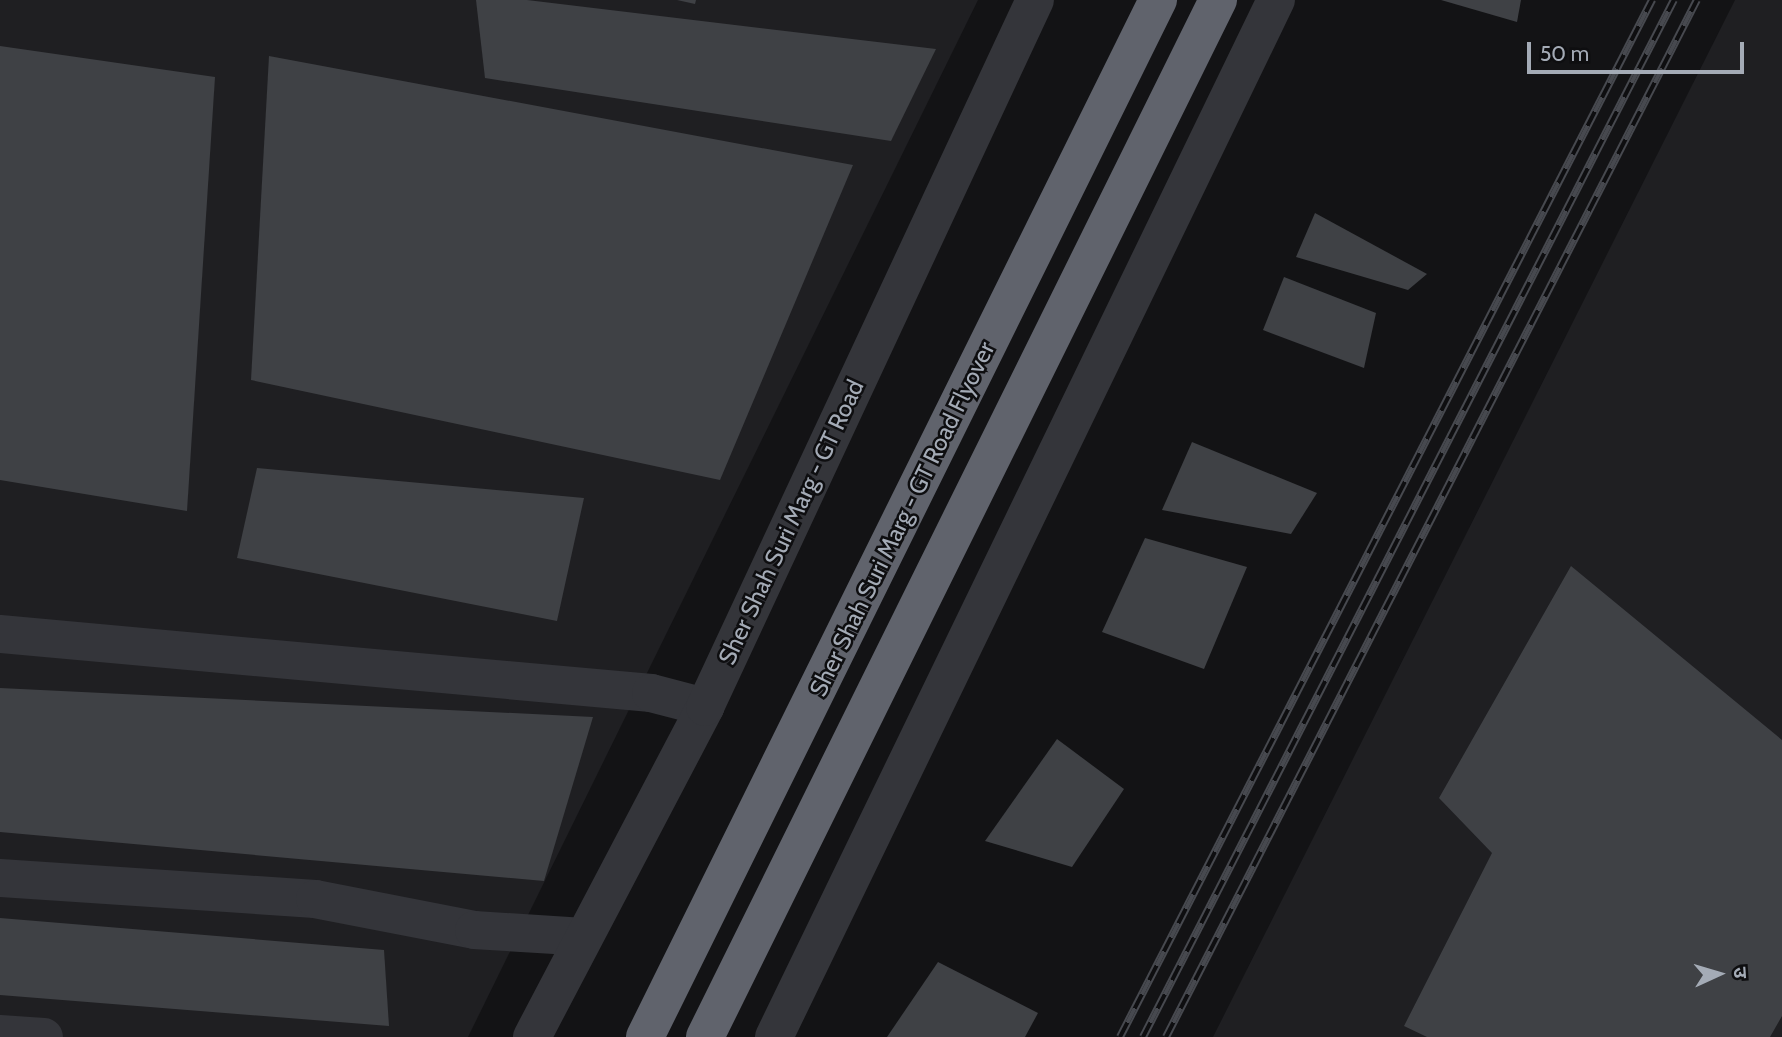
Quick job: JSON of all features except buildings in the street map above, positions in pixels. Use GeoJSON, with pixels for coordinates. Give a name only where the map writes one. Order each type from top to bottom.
{"type":"FeatureCollection","features":[{"type":"Feature","properties":{"kind":"highway","name":"Sher Shah Suri Marg - GT Road Flyover"},"geometry":{"type":"LineString","coordinates":[[645,1037],[1158,0]]}},
{"type":"Feature","properties":{"kind":"highway"},"geometry":{"type":"LineString","coordinates":[[705,1037],[1218,0]]}},
{"type":"Feature","properties":{"kind":"street","name":"Sher Shah Suri Marg - GT Road"},"geometry":{"type":"LineString","coordinates":[[532,1037],[705,707],[1035,0]]}},
{"type":"Feature","properties":{"kind":"street"},"geometry":{"type":"LineString","coordinates":[[774,1037],[1276,0]]}},
{"type":"Feature","properties":{"kind":"street"},"geometry":{"type":"LineString","coordinates":[[0,634],[651,693],[705,707]]}},
{"type":"Feature","properties":{"kind":"street"},"geometry":{"type":"LineString","coordinates":[[0,878],[314,899],[474,930],[584,937]]}},
{"type":"Feature","properties":{"kind":"street"},"geometry":{"type":"LineString","coordinates":[[0,1034],[44,1037]]}},
{"type":"Feature","properties":{"kind":"shaded area"},"geometry":{"type":"Polygon","coordinates":[[[0,0],[978,0],[468,1037],[0,1037],[0,0]]]}},
{"type":"Feature","properties":{"kind":"shaded area"},"geometry":{"type":"Polygon","coordinates":[[[1735,0],[1782,0],[1782,1037],[1213,1037],[1735,0]]]}},
{"type":"Feature","properties":{"kind":"railway"},"geometry":{"type":"LineString","coordinates":[[1120,1037],[1652,0]]}},
{"type":"Feature","properties":{"kind":"railway"},"geometry":{"type":"LineString","coordinates":[[1143,1037],[1674,0]]}},
{"type":"Feature","properties":{"kind":"railway"},"geometry":{"type":"LineString","coordinates":[[1166,1037],[1697,0]]}}]}
